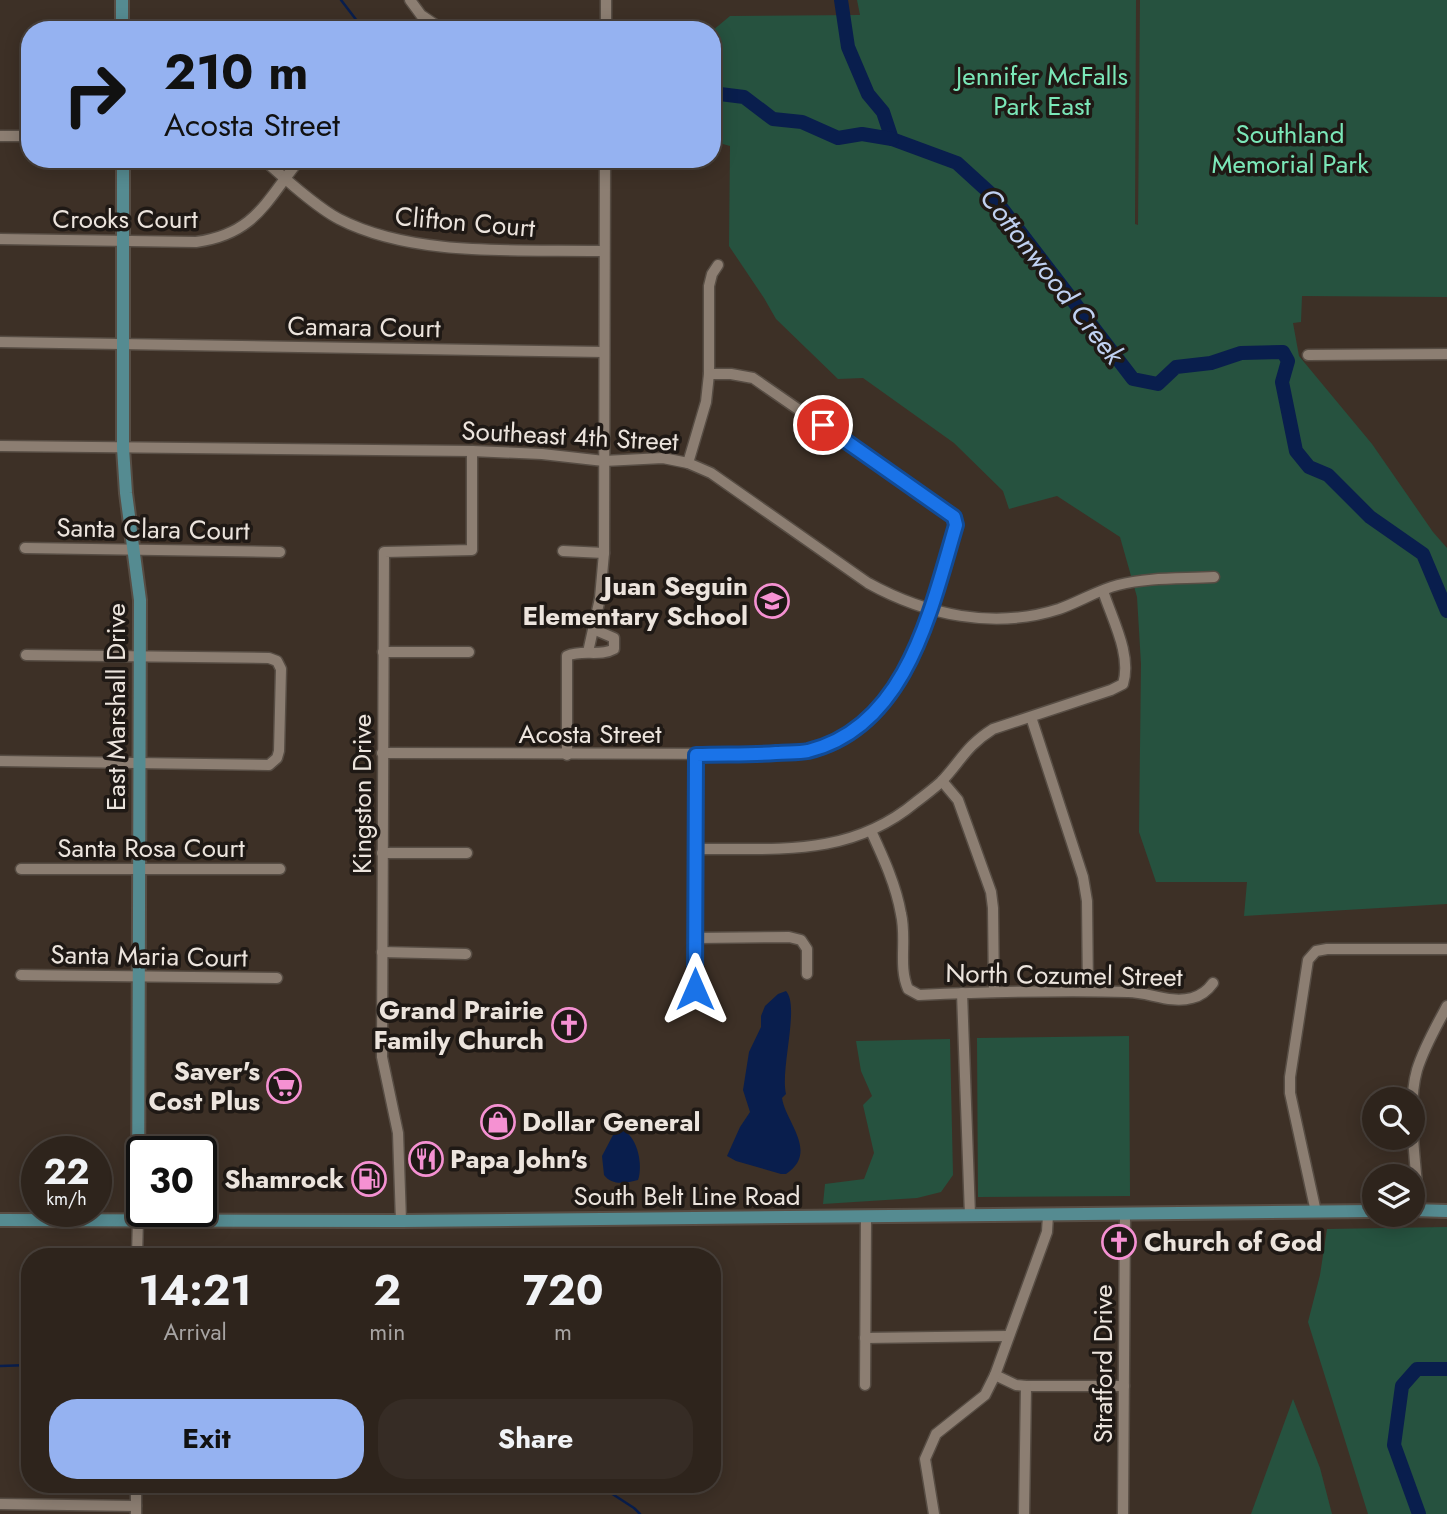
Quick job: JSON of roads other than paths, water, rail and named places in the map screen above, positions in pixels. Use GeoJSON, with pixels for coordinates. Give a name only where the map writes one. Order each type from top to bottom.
{"type":"FeatureCollection","features":[{"type":"Feature","properties":{"kind":"main road"},"geometry":{"type":"LineString","coordinates":[[122,0],[122,21]]}},
{"type":"Feature","properties":{"kind":"main road","name":"East Marshall Drive"},"geometry":{"type":"LineString","coordinates":[[122,168],[123,448],[125,493],[139,600],[138,1136]]}},
{"type":"Feature","properties":{"kind":"main road"},"geometry":{"type":"LineString","coordinates":[[1425,1210],[1447,1211]]}},
{"type":"Feature","properties":{"kind":"main road","name":"South Belt Line Road"},"geometry":{"type":"LineString","coordinates":[[217,1220],[866,1218],[1362,1211]]}},
{"type":"Feature","properties":{"kind":"main road","name":"South Belt Line Road"},"geometry":{"type":"LineString","coordinates":[[0,1220],[126,1219]]}},
{"type":"Feature","properties":{"kind":"street"},"geometry":{"type":"LineString","coordinates":[[410,0],[421,15],[430,21]]}},
{"type":"Feature","properties":{"kind":"street"},"geometry":{"type":"LineString","coordinates":[[606,0],[606,21]]}},
{"type":"Feature","properties":{"kind":"street"},"geometry":{"type":"LineString","coordinates":[[0,136],[21,136]]}},
{"type":"Feature","properties":{"kind":"street","name":"Clifton Court"},"geometry":{"type":"LineString","coordinates":[[273,168],[337,218],[374,234],[412,244],[604,251]]}},
{"type":"Feature","properties":{"kind":"street","name":"Crooks Court"},"geometry":{"type":"LineString","coordinates":[[0,239],[196,242],[226,235],[256,218],[293,168]]}},
{"type":"Feature","properties":{"kind":"street"},"geometry":{"type":"LineString","coordinates":[[588,652],[600,598],[604,553],[605,168]]}},
{"type":"Feature","properties":{"kind":"street"},"geometry":{"type":"LineString","coordinates":[[688,463],[706,402],[709,374],[709,286],[718,265]]}},
{"type":"Feature","properties":{"kind":"street","name":"Camara Court"},"geometry":{"type":"LineString","coordinates":[[0,342],[604,352]]}},
{"type":"Feature","properties":{"kind":"street"},"geometry":{"type":"LineString","coordinates":[[1308,355],[1447,354]]}},
{"type":"Feature","properties":{"kind":"street","name":"Acosta Street"},"geometry":{"type":"LineString","coordinates":[[382,753],[696,755],[806,751],[838,741],[866,721],[888,698],[911,656],[931,610],[956,525],[954,517],[753,378],[709,374]]}},
{"type":"Feature","properties":{"kind":"street","name":"Southeast 4th Street"},"geometry":{"type":"LineString","coordinates":[[0,446],[472,451],[542,454],[604,461],[663,458],[688,463],[711,473],[892,597],[931,610],[994,620],[1025,617],[1056,609],[1116,585],[1139,581],[1214,577]]}},
{"type":"Feature","properties":{"kind":"street","name":"Kingston Drive"},"geometry":{"type":"LineString","coordinates":[[401,1221],[398,1133],[382,1057],[384,552],[472,550],[472,451]]}},
{"type":"Feature","properties":{"kind":"street","name":"Santa Clara Court"},"geometry":{"type":"LineString","coordinates":[[25,548],[280,552]]}},
{"type":"Feature","properties":{"kind":"street"},"geometry":{"type":"LineString","coordinates":[[563,551],[604,553]]}},
{"type":"Feature","properties":{"kind":"street"},"geometry":{"type":"LineString","coordinates":[[696,849],[811,848],[871,831],[914,805],[942,781],[963,752],[993,729],[1123,684],[1127,671],[1125,655],[1103,591]]}},
{"type":"Feature","properties":{"kind":"street"},"geometry":{"type":"LineString","coordinates":[[567,755],[567,656],[575,652],[607,652],[614,649],[615,645],[614,638],[593,629]]}},
{"type":"Feature","properties":{"kind":"street"},"geometry":{"type":"LineString","coordinates":[[383,652],[469,652]]}},
{"type":"Feature","properties":{"kind":"street"},"geometry":{"type":"LineString","coordinates":[[0,761],[269,765],[277,758],[281,669],[277,661],[269,658],[26,655]]}},
{"type":"Feature","properties":{"kind":"street"},"geometry":{"type":"LineString","coordinates":[[1031,717],[1083,877],[1087,901],[1088,991]]}},
{"type":"Feature","properties":{"kind":"street"},"geometry":{"type":"LineString","coordinates":[[695,989],[696,755]]}},
{"type":"Feature","properties":{"kind":"street"},"geometry":{"type":"LineString","coordinates":[[942,781],[958,800],[991,892],[994,992]]}},
{"type":"Feature","properties":{"kind":"street","name":"North Cozumel Street"},"geometry":{"type":"LineString","coordinates":[[871,831],[884,860],[901,913],[903,977],[908,989],[919,995],[1088,991],[1138,992],[1170,1000],[1192,998],[1208,990],[1213,983]]}},
{"type":"Feature","properties":{"kind":"street"},"geometry":{"type":"LineString","coordinates":[[382,853],[467,853]]}},
{"type":"Feature","properties":{"kind":"street","name":"Santa Rosa Court"},"geometry":{"type":"LineString","coordinates":[[21,869],[280,869]]}},
{"type":"Feature","properties":{"kind":"street"},"geometry":{"type":"LineString","coordinates":[[696,938],[789,937],[801,940],[807,948],[807,974]]}},
{"type":"Feature","properties":{"kind":"street"},"geometry":{"type":"LineString","coordinates":[[1316,1212],[1290,1093],[1307,960],[1316,951],[1447,949]]}},
{"type":"Feature","properties":{"kind":"street"},"geometry":{"type":"LineString","coordinates":[[382,952],[466,954]]}},
{"type":"Feature","properties":{"kind":"street","name":"Santa Maria Court"},"geometry":{"type":"LineString","coordinates":[[21,975],[277,978]]}},
{"type":"Feature","properties":{"kind":"street"},"geometry":{"type":"LineString","coordinates":[[962,993],[970,1215]]}},
{"type":"Feature","properties":{"kind":"street"},"geometry":{"type":"LineString","coordinates":[[1415,1164],[1413,1092],[1417,1072],[1447,1006]]}},
{"type":"Feature","properties":{"kind":"street","name":"Stratford Drive"},"geometry":{"type":"LineString","coordinates":[[1123,1514],[1125,1214]]}},
{"type":"Feature","properties":{"kind":"street"},"geometry":{"type":"LineString","coordinates":[[934,1514],[925,1459],[936,1434],[985,1395],[995,1375],[1047,1232],[1048,1215]]}},
{"type":"Feature","properties":{"kind":"street"},"geometry":{"type":"LineString","coordinates":[[865,1385],[866,1218]]}},
{"type":"Feature","properties":{"kind":"street","name":"East Marshall Drive"},"geometry":{"type":"LineString","coordinates":[[137,1248],[138,1227]]}},
{"type":"Feature","properties":{"kind":"street"},"geometry":{"type":"LineString","coordinates":[[865,1338],[1008,1336]]}},
{"type":"Feature","properties":{"kind":"street"},"geometry":{"type":"LineString","coordinates":[[995,1375],[1016,1385],[1026,1386],[1124,1386]]}},
{"type":"Feature","properties":{"kind":"street"},"geometry":{"type":"LineString","coordinates":[[1024,1514],[1026,1386]]}},
{"type":"Feature","properties":{"kind":"street"},"geometry":{"type":"LineString","coordinates":[[0,1504],[136,1510]]}},
{"type":"Feature","properties":{"kind":"water"},"geometry":{"type":"Polygon","coordinates":[[[786,991],[790,999],[791,1024],[785,1069],[786,1094],[782,1098],[798,1137],[800,1156],[786,1174],[781,1174],[727,1156],[750,1112],[743,1090],[749,1052],[761,1027],[761,1016],[765,1006],[778,994],[786,991]]]}},
{"type":"Feature","properties":{"kind":"water"},"geometry":{"type":"Polygon","coordinates":[[[624,1131],[636,1146],[639,1174],[638,1180],[624,1183],[611,1181],[604,1175],[602,1156],[613,1135],[624,1131]]]}},
{"type":"Feature","properties":{"kind":"waterway"},"geometry":{"type":"LineString","coordinates":[[341,0],[357,21]]}},
{"type":"Feature","properties":{"kind":"waterway","name":"Cottonwood Creek"},"geometry":{"type":"LineString","coordinates":[[841,0],[848,47],[868,94],[883,112],[892,139],[957,163],[991,194],[1133,379],[1158,384],[1176,367],[1211,363],[1241,353],[1283,352],[1288,361],[1282,382],[1296,451],[1309,467],[1328,475],[1370,517],[1423,554],[1447,611]]}},
{"type":"Feature","properties":{"kind":"waterway"},"geometry":{"type":"LineString","coordinates":[[721,94],[744,97],[773,119],[802,122],[838,138],[862,134],[892,139]]}},
{"type":"Feature","properties":{"kind":"waterway"},"geometry":{"type":"LineString","coordinates":[[0,1366],[21,1365]]}},
{"type":"Feature","properties":{"kind":"waterway","name":"Cottonwood Creek"},"geometry":{"type":"LineString","coordinates":[[1419,1514],[1394,1445],[1402,1386],[1417,1369],[1447,1369]]}},
{"type":"Feature","properties":{"kind":"waterway"},"geometry":{"type":"LineString","coordinates":[[611,1493],[640,1514]]}},
{"type":"Feature","properties":{"kind":"place","name":"Juan Seguin Elementary School"},"geometry":{"type":"Point","coordinates":[772,601]}},
{"type":"Feature","properties":{"kind":"place","name":"Grand Prairie Family Church"},"geometry":{"type":"Point","coordinates":[569,1025]}},
{"type":"Feature","properties":{"kind":"place","name":"Saver's Cost Plus"},"geometry":{"type":"Point","coordinates":[284,1086]}},
{"type":"Feature","properties":{"kind":"place","name":"Dollar General"},"geometry":{"type":"Point","coordinates":[498,1122]}},
{"type":"Feature","properties":{"kind":"place","name":"Papa John's"},"geometry":{"type":"Point","coordinates":[426,1159]}},
{"type":"Feature","properties":{"kind":"place","name":"Shamrock"},"geometry":{"type":"Point","coordinates":[369,1179]}},
{"type":"Feature","properties":{"kind":"place","name":"Church of God"},"geometry":{"type":"Point","coordinates":[1119,1242]}},
{"type":"Feature","properties":{"kind":"park label","name":"Jennifer McFalls Park East"},"geometry":{"type":"Point","coordinates":[1042,91]}},
{"type":"Feature","properties":{"kind":"park label","name":"Southland Memorial Park"},"geometry":{"type":"Point","coordinates":[1290,149]}}]}
